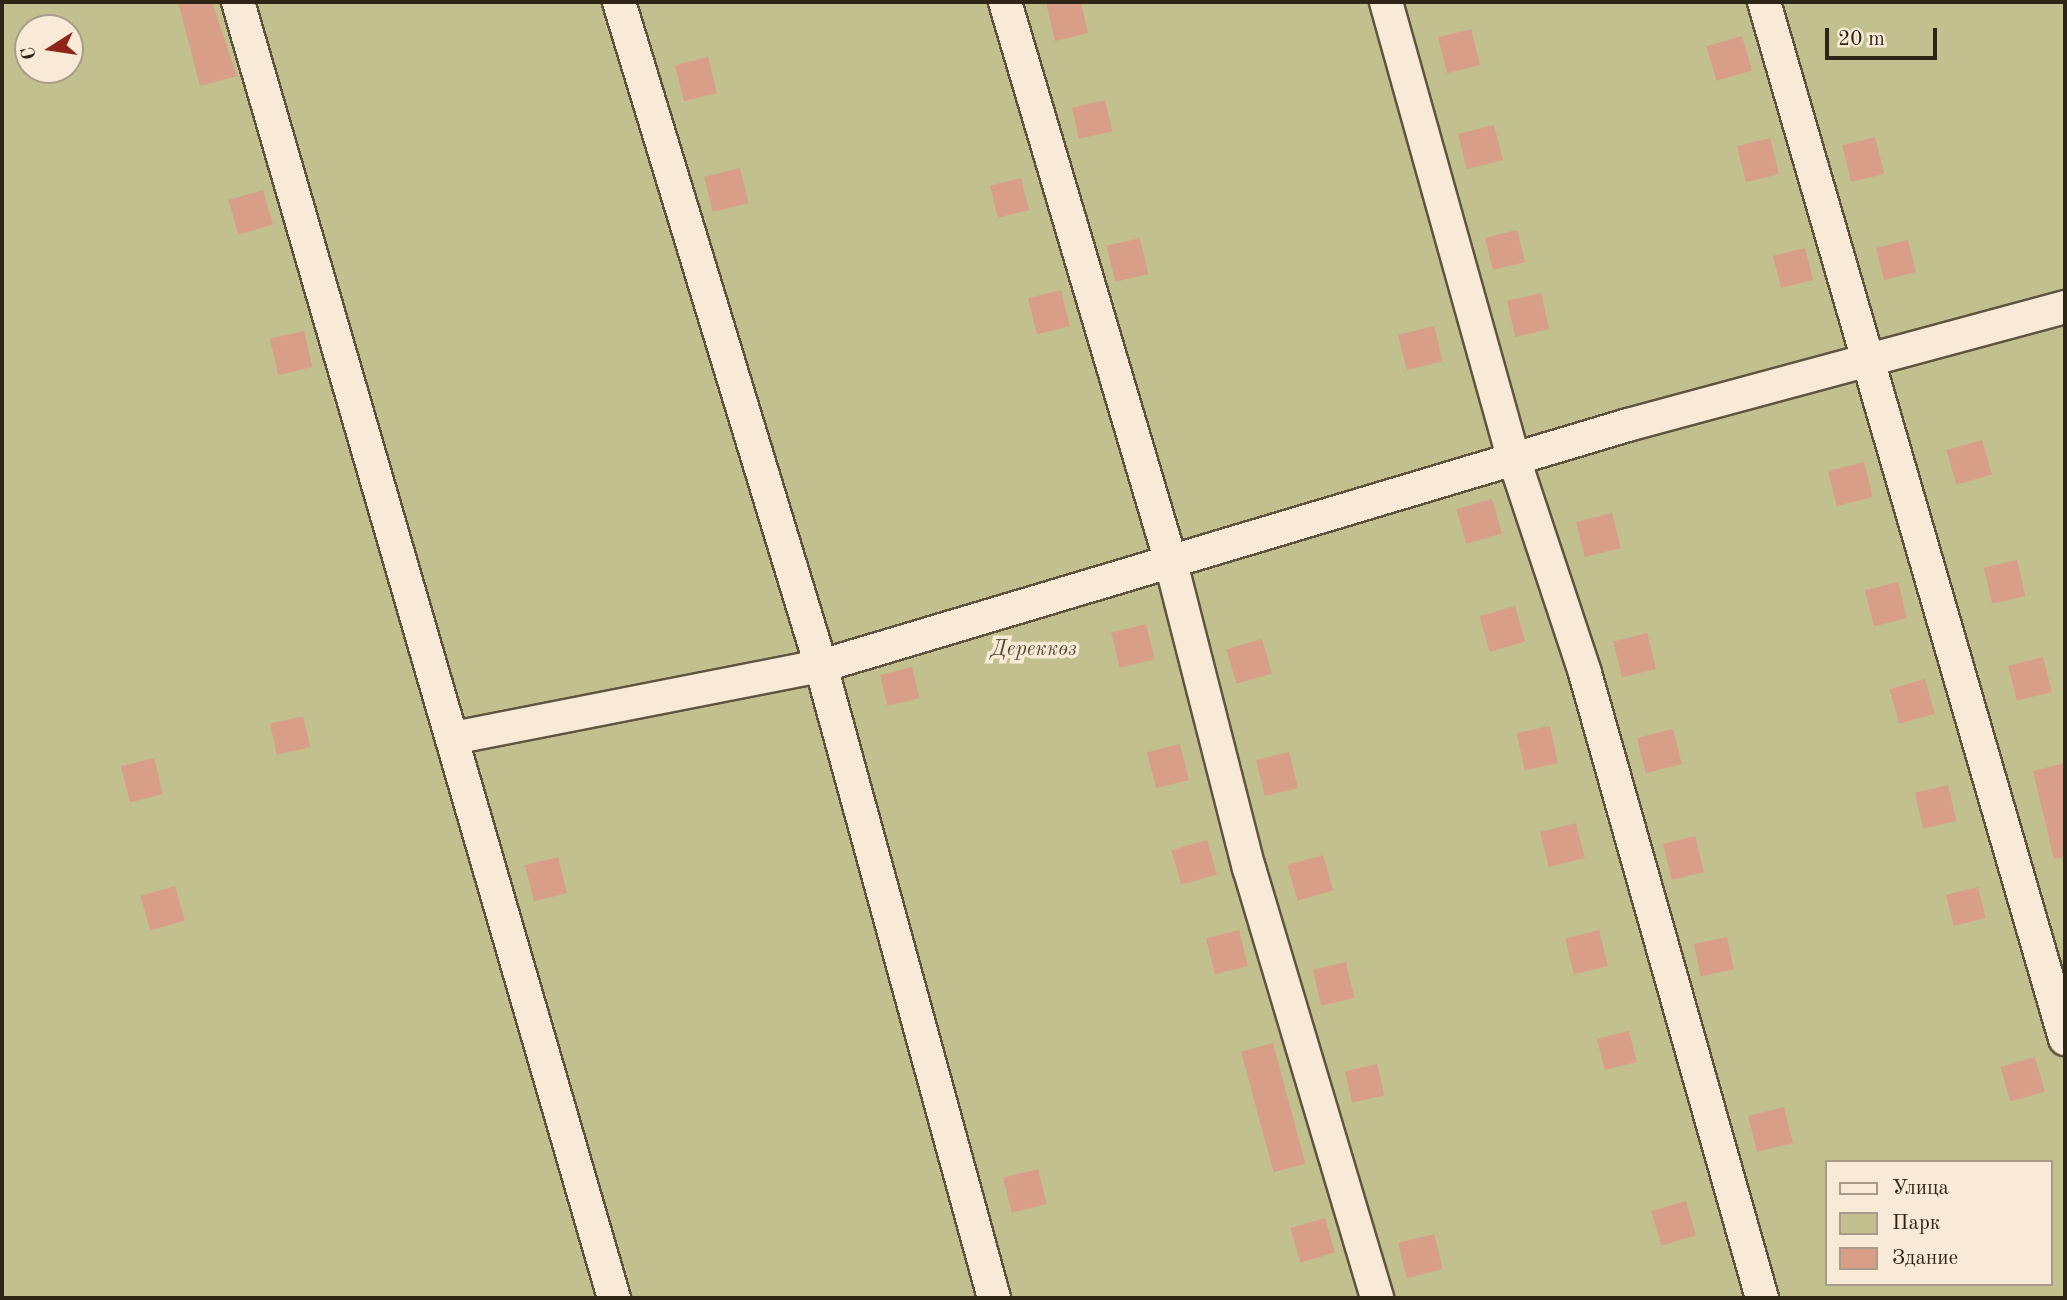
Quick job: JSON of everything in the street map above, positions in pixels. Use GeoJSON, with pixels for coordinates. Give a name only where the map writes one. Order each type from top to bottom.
{"type":"FeatureCollection","features":[{"type":"Feature","properties":{"kind":"street"},"geometry":{"type":"LineString","coordinates":[[238,2],[614,1298]]}},
{"type":"Feature","properties":{"kind":"street"},"geometry":{"type":"LineString","coordinates":[[619,2],[821,666],[994,1298]]}},
{"type":"Feature","properties":{"kind":"street"},"geometry":{"type":"LineString","coordinates":[[1005,2],[1170,559],[1249,867],[1377,1298]]}},
{"type":"Feature","properties":{"kind":"street"},"geometry":{"type":"LineString","coordinates":[[1386,2],[1514,459],[1585,673],[1762,1298]]}},
{"type":"Feature","properties":{"kind":"street"},"geometry":{"type":"LineString","coordinates":[[1764,2],[2065,1039]]}},
{"type":"Feature","properties":{"kind":"street"},"geometry":{"type":"LineString","coordinates":[[453,737],[821,666],[1170,559],[1514,459],[2065,307]]}},
{"type":"Feature","properties":{"kind":"green space","name":"Дереккөз"},"geometry":{"type":"Polygon","coordinates":[[[2,2],[2065,2],[2065,1298],[2,1298],[2,2]]]}},
{"type":"Feature","properties":{"kind":"building"},"geometry":{"type":"Polygon","coordinates":[[[178,2],[212,2],[237,76],[200,86],[178,2]]]}},
{"type":"Feature","properties":{"kind":"building"},"geometry":{"type":"Polygon","coordinates":[[[1046,2],[1081,2],[1088,33],[1055,41],[1046,2]]]}},
{"type":"Feature","properties":{"kind":"building"},"geometry":{"type":"Polygon","coordinates":[[[1471,29],[1480,65],[1447,73],[1438,37],[1471,29]]]}},
{"type":"Feature","properties":{"kind":"building"},"geometry":{"type":"Polygon","coordinates":[[[1742,36],[1752,71],[1716,81],[1706,46],[1742,36]]]}},
{"type":"Feature","properties":{"kind":"building"},"geometry":{"type":"Polygon","coordinates":[[[708,57],[717,93],[684,101],[675,65],[708,57]]]}},
{"type":"Feature","properties":{"kind":"building"},"geometry":{"type":"Polygon","coordinates":[[[1105,100],[1112,131],[1079,139],[1072,108],[1105,100]]]}},
{"type":"Feature","properties":{"kind":"building"},"geometry":{"type":"Polygon","coordinates":[[[1494,125],[1503,160],[1467,169],[1458,134],[1494,125]]]}},
{"type":"Feature","properties":{"kind":"building"},"geometry":{"type":"Polygon","coordinates":[[[1875,137],[1884,174],[1851,182],[1842,145],[1875,137]]]}},
{"type":"Feature","properties":{"kind":"building"},"geometry":{"type":"Polygon","coordinates":[[[1770,138],[1779,174],[1746,182],[1737,146],[1770,138]]]}},
{"type":"Feature","properties":{"kind":"building"},"geometry":{"type":"Polygon","coordinates":[[[740,168],[749,203],[713,212],[704,177],[740,168]]]}},
{"type":"Feature","properties":{"kind":"building"},"geometry":{"type":"Polygon","coordinates":[[[1021,178],[1029,210],[998,218],[990,186],[1021,178]]]}},
{"type":"Feature","properties":{"kind":"building"},"geometry":{"type":"Polygon","coordinates":[[[263,190],[273,225],[238,235],[228,200],[263,190]]]}},
{"type":"Feature","properties":{"kind":"building"},"geometry":{"type":"Polygon","coordinates":[[[1517,230],[1525,262],[1493,270],[1485,238],[1517,230]]]}},
{"type":"Feature","properties":{"kind":"building"},"geometry":{"type":"Polygon","coordinates":[[[1140,238],[1148,274],[1115,282],[1107,246],[1140,238]]]}},
{"type":"Feature","properties":{"kind":"building"},"geometry":{"type":"Polygon","coordinates":[[[1908,240],[1916,272],[1884,280],[1876,248],[1908,240]]]}},
{"type":"Feature","properties":{"kind":"building"},"geometry":{"type":"Polygon","coordinates":[[[1805,248],[1813,280],[1781,288],[1773,256],[1805,248]]]}},
{"type":"Feature","properties":{"kind":"building"},"geometry":{"type":"Polygon","coordinates":[[[1061,290],[1070,326],[1037,334],[1028,298],[1061,290]]]}},
{"type":"Feature","properties":{"kind":"building"},"geometry":{"type":"Polygon","coordinates":[[[1541,293],[1549,329],[1515,337],[1507,301],[1541,293]]]}},
{"type":"Feature","properties":{"kind":"building"},"geometry":{"type":"Polygon","coordinates":[[[1434,326],[1443,361],[1407,370],[1398,335],[1434,326]]]}},
{"type":"Feature","properties":{"kind":"building"},"geometry":{"type":"Polygon","coordinates":[[[304,331],[312,367],[278,375],[270,339],[304,331]]]}},
{"type":"Feature","properties":{"kind":"building"},"geometry":{"type":"Polygon","coordinates":[[[1982,440],[1992,475],[1956,485],[1946,450],[1982,440]]]}},
{"type":"Feature","properties":{"kind":"building"},"geometry":{"type":"Polygon","coordinates":[[[1864,462],[1873,497],[1837,506],[1828,471],[1864,462]]]}},
{"type":"Feature","properties":{"kind":"building"},"geometry":{"type":"Polygon","coordinates":[[[1492,499],[1502,534],[1466,544],[1456,509],[1492,499]]]}},
{"type":"Feature","properties":{"kind":"building"},"geometry":{"type":"Polygon","coordinates":[[[1612,513],[1621,548],[1585,557],[1576,522],[1612,513]]]}},
{"type":"Feature","properties":{"kind":"building"},"geometry":{"type":"Polygon","coordinates":[[[2017,560],[2025,596],[1992,604],[1984,568],[2017,560]]]}},
{"type":"Feature","properties":{"kind":"building"},"geometry":{"type":"Polygon","coordinates":[[[1898,582],[1907,618],[1874,626],[1865,590],[1898,582]]]}},
{"type":"Feature","properties":{"kind":"building"},"geometry":{"type":"Polygon","coordinates":[[[1515,606],[1525,642],[1490,652],[1479,616],[1515,606]]]}},
{"type":"Feature","properties":{"kind":"building"},"geometry":{"type":"Polygon","coordinates":[[[1146,624],[1155,659],[1120,668],[1111,633],[1146,624]]]}},
{"type":"Feature","properties":{"kind":"building"},"geometry":{"type":"Polygon","coordinates":[[[1647,633],[1656,669],[1622,677],[1613,641],[1647,633]]]}},
{"type":"Feature","properties":{"kind":"building"},"geometry":{"type":"Polygon","coordinates":[[[1262,639],[1272,674],[1236,684],[1226,649],[1262,639]]]}},
{"type":"Feature","properties":{"kind":"building"},"geometry":{"type":"Polygon","coordinates":[[[2043,657],[2052,692],[2017,701],[2008,666],[2043,657]]]}},
{"type":"Feature","properties":{"kind":"building"},"geometry":{"type":"Polygon","coordinates":[[[912,667],[920,698],[888,706],[880,675],[912,667]]]}},
{"type":"Feature","properties":{"kind":"building"},"geometry":{"type":"Polygon","coordinates":[[[1925,679],[1935,714],[1899,724],[1889,689],[1925,679]]]}},
{"type":"Feature","properties":{"kind":"building"},"geometry":{"type":"Polygon","coordinates":[[[303,716],[310,747],[277,755],[270,724],[303,716]]]}},
{"type":"Feature","properties":{"kind":"building"},"geometry":{"type":"Polygon","coordinates":[[[1550,726],[1558,763],[1525,770],[1517,733],[1550,726]]]}},
{"type":"Feature","properties":{"kind":"building"},"geometry":{"type":"Polygon","coordinates":[[[1673,729],[1682,764],[1646,773],[1637,738],[1673,729]]]}},
{"type":"Feature","properties":{"kind":"building"},"geometry":{"type":"Polygon","coordinates":[[[1180,744],[1189,780],[1156,788],[1147,752],[1180,744]]]}},
{"type":"Feature","properties":{"kind":"building"},"geometry":{"type":"Polygon","coordinates":[[[1289,752],[1298,788],[1265,796],[1256,760],[1289,752]]]}},
{"type":"Feature","properties":{"kind":"building"},"geometry":{"type":"Polygon","coordinates":[[[154,758],[163,794],[130,802],[121,766],[154,758]]]}},
{"type":"Feature","properties":{"kind":"building"},"geometry":{"type":"Polygon","coordinates":[[[2065,763],[2065,857],[2054,859],[2033,771],[2065,763]]]}},
{"type":"Feature","properties":{"kind":"building"},"geometry":{"type":"Polygon","coordinates":[[[1948,785],[1956,821],[1923,829],[1915,793],[1948,785]]]}},
{"type":"Feature","properties":{"kind":"building"},"geometry":{"type":"Polygon","coordinates":[[[1576,823],[1585,858],[1549,867],[1540,832],[1576,823]]]}},
{"type":"Feature","properties":{"kind":"building"},"geometry":{"type":"Polygon","coordinates":[[[1695,836],[1704,872],[1672,880],[1663,844],[1695,836]]]}},
{"type":"Feature","properties":{"kind":"building"},"geometry":{"type":"Polygon","coordinates":[[[1207,840],[1217,875],[1181,885],[1171,850],[1207,840]]]}},
{"type":"Feature","properties":{"kind":"building"},"geometry":{"type":"Polygon","coordinates":[[[1323,855],[1333,891],[1298,901],[1287,865],[1323,855]]]}},
{"type":"Feature","properties":{"kind":"building"},"geometry":{"type":"Polygon","coordinates":[[[558,857],[567,893],[534,901],[525,865],[558,857]]]}},
{"type":"Feature","properties":{"kind":"building"},"geometry":{"type":"Polygon","coordinates":[[[175,886],[185,921],[150,931],[140,896],[175,886]]]}},
{"type":"Feature","properties":{"kind":"building"},"geometry":{"type":"Polygon","coordinates":[[[1978,887],[1986,918],[1954,926],[1946,895],[1978,887]]]}},
{"type":"Feature","properties":{"kind":"building"},"geometry":{"type":"Polygon","coordinates":[[[1239,930],[1248,966],[1215,974],[1206,938],[1239,930]]]}},
{"type":"Feature","properties":{"kind":"building"},"geometry":{"type":"Polygon","coordinates":[[[1599,930],[1608,966],[1574,974],[1565,938],[1599,930]]]}},
{"type":"Feature","properties":{"kind":"building"},"geometry":{"type":"Polygon","coordinates":[[[1727,937],[1734,969],[1701,976],[1694,944],[1727,937]]]}},
{"type":"Feature","properties":{"kind":"building"},"geometry":{"type":"Polygon","coordinates":[[[1346,962],[1354,998],[1321,1006],[1313,970],[1346,962]]]}},
{"type":"Feature","properties":{"kind":"building"},"geometry":{"type":"Polygon","coordinates":[[[1629,1031],[1637,1062],[1605,1070],[1597,1039],[1629,1031]]]}},
{"type":"Feature","properties":{"kind":"building"},"geometry":{"type":"Polygon","coordinates":[[[1273,1043],[1305,1164],[1273,1172],[1241,1052],[1273,1043]]]}},
{"type":"Feature","properties":{"kind":"building"},"geometry":{"type":"Polygon","coordinates":[[[2035,1057],[2045,1092],[2010,1102],[2000,1067],[2035,1057]]]}},
{"type":"Feature","properties":{"kind":"building"},"geometry":{"type":"Polygon","coordinates":[[[1377,1064],[1384,1095],[1352,1103],[1345,1071],[1377,1064]]]}},
{"type":"Feature","properties":{"kind":"building"},"geometry":{"type":"Polygon","coordinates":[[[1784,1107],[1793,1143],[1757,1152],[1748,1116],[1784,1107]]]}},
{"type":"Feature","properties":{"kind":"building"},"geometry":{"type":"Polygon","coordinates":[[[1038,1169],[1047,1204],[1012,1213],[1003,1178],[1038,1169]]]}},
{"type":"Feature","properties":{"kind":"building"},"geometry":{"type":"Polygon","coordinates":[[[1686,1201],[1696,1236],[1661,1246],[1651,1211],[1686,1201]]]}},
{"type":"Feature","properties":{"kind":"building"},"geometry":{"type":"Polygon","coordinates":[[[1325,1218],[1335,1253],[1300,1263],[1290,1228],[1325,1218]]]}},
{"type":"Feature","properties":{"kind":"building"},"geometry":{"type":"Polygon","coordinates":[[[1434,1234],[1443,1269],[1407,1278],[1398,1243],[1434,1234]]]}}]}
